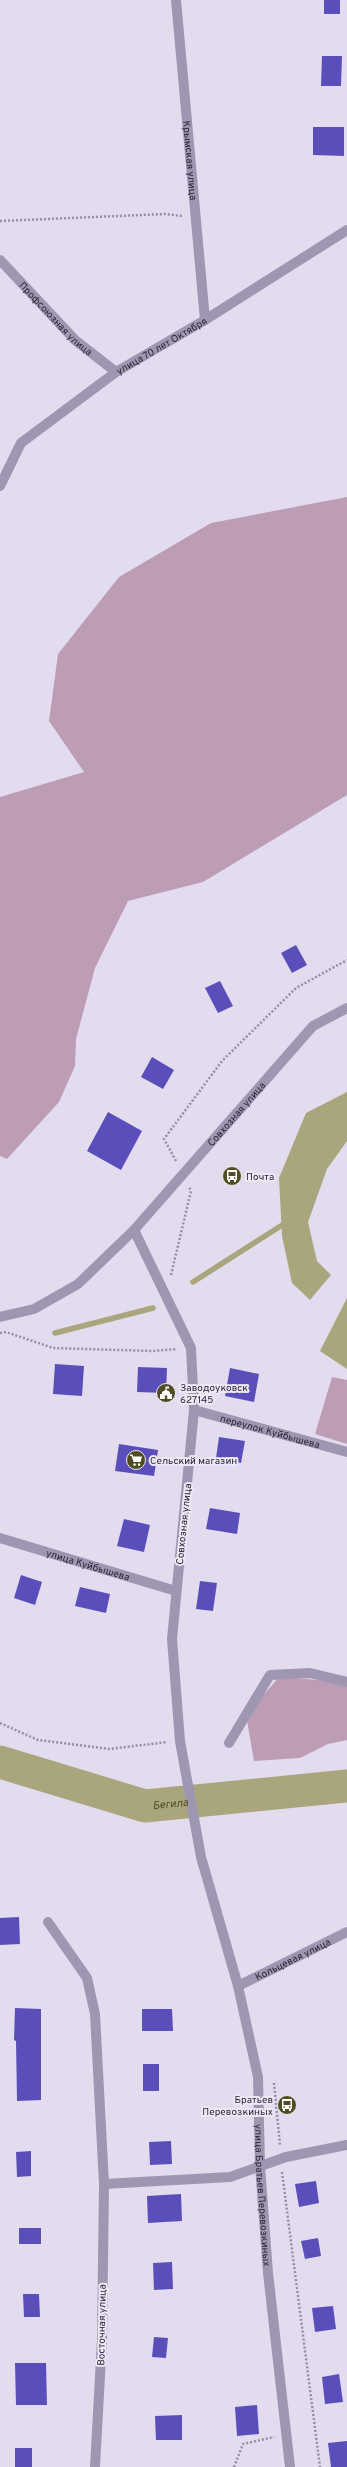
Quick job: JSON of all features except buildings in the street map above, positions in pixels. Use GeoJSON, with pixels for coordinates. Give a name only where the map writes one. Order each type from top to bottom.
{"type":"FeatureCollection","features":[{"type":"Feature","properties":{"kind":"street","name":"Крымская улица"},"geometry":{"type":"LineString","coordinates":[[176,0],[205,320]]}},
{"type":"Feature","properties":{"kind":"street","name":"улица 70 лет Октября"},"geometry":{"type":"LineString","coordinates":[[0,486],[21,443],[116,372],[205,320],[347,230]]}},
{"type":"Feature","properties":{"kind":"street","name":"Профсоюзная улица"},"geometry":{"type":"LineString","coordinates":[[0,260],[75,340],[116,372]]}},
{"type":"Feature","properties":{"kind":"street","name":"Совхозная улица"},"geometry":{"type":"LineString","coordinates":[[0,1317],[34,1310],[78,1284],[134,1230],[313,1026],[347,1008]]}},
{"type":"Feature","properties":{"kind":"street","name":"Совхозная улица"},"geometry":{"type":"LineString","coordinates":[[134,1230],[191,1348],[194,1410],[172,1638],[180,1740],[202,1857]]}},
{"type":"Feature","properties":{"kind":"street","name":"переулок Куйбышева"},"geometry":{"type":"LineString","coordinates":[[194,1410],[347,1452]]}},
{"type":"Feature","properties":{"kind":"street","name":"улица Куйбышева"},"geometry":{"type":"LineString","coordinates":[[0,1538],[176,1591]]}},
{"type":"Feature","properties":{"kind":"street"},"geometry":{"type":"LineString","coordinates":[[229,1743],[270,1675],[310,1673],[347,1682]]}},
{"type":"Feature","properties":{"kind":"street","name":"улица Братьев Перевозкиных"},"geometry":{"type":"LineString","coordinates":[[202,1857],[238,1986],[258,2077],[260,2166],[268,2273],[290,2467]]}},
{"type":"Feature","properties":{"kind":"street","name":"Восточная улица"},"geometry":{"type":"LineString","coordinates":[[48,1922],[87,1978],[95,2014],[104,2184],[102,2340],[95,2467]]}},
{"type":"Feature","properties":{"kind":"street","name":"Кольцевая улица"},"geometry":{"type":"LineString","coordinates":[[238,1986],[347,1932]]}},
{"type":"Feature","properties":{"kind":"street"},"geometry":{"type":"LineString","coordinates":[[104,2184],[230,2177],[286,2157],[347,2145]]}},
{"type":"Feature","properties":{"kind":"path"},"geometry":{"type":"LineString","coordinates":[[0,221],[165,214],[196,218]]}},
{"type":"Feature","properties":{"kind":"path"},"geometry":{"type":"LineString","coordinates":[[0,1723],[38,1740],[110,1749],[180,1740]]}},
{"type":"Feature","properties":{"kind":"path"},"geometry":{"type":"LineString","coordinates":[[234,2467],[243,2444],[286,2435]]}},
{"type":"Feature","properties":{"kind":"shaded area"},"geometry":{"type":"Polygon","coordinates":[[[347,497],[347,795],[203,882],[128,901],[95,968],[76,1039],[75,1066],[59,1102],[7,1159],[0,1156],[0,797],[84,772],[49,721],[58,654],[119,577],[211,523],[347,497]]]}},
{"type":"Feature","properties":{"kind":"shaded area"},"geometry":{"type":"Polygon","coordinates":[[[347,1092],[347,1141],[327,1169],[308,1222],[317,1261],[331,1275],[310,1300],[292,1283],[282,1236],[279,1178],[306,1113],[347,1092]]]}},
{"type":"Feature","properties":{"kind":"shaded area"},"geometry":{"type":"Polygon","coordinates":[[[347,1298],[347,1369],[320,1351],[347,1298]]]}},
{"type":"Feature","properties":{"kind":"shaded area"},"geometry":{"type":"Polygon","coordinates":[[[332,1377],[347,1380],[347,1444],[315,1434],[332,1377]]]}},
{"type":"Feature","properties":{"kind":"shaded area"},"geometry":{"type":"Polygon","coordinates":[[[279,1677],[347,1682],[347,1740],[328,1744],[300,1758],[254,1761],[246,1715],[279,1677]]]}},
{"type":"Feature","properties":{"kind":"waterway"},"geometry":{"type":"LineString","coordinates":[[193,1282],[287,1222]]}},
{"type":"Feature","properties":{"kind":"waterway"},"geometry":{"type":"LineString","coordinates":[[55,1333],[153,1308]]}},
{"type":"Feature","properties":{"kind":"waterway","name":"Бегила"},"geometry":{"type":"LineString","coordinates":[[0,1762],[145,1806],[347,1786]]}},
{"type":"Feature","properties":{"kind":"place","name":"Почта"},"geometry":{"type":"Point","coordinates":[232,1176]}},
{"type":"Feature","properties":{"kind":"place","name":"Заводоуковск 627145"},"geometry":{"type":"Point","coordinates":[166,1393]}},
{"type":"Feature","properties":{"kind":"place","name":"Сельский магазин"},"geometry":{"type":"Point","coordinates":[136,1460]}},
{"type":"Feature","properties":{"kind":"place","name":"Братьев Перевозкиных"},"geometry":{"type":"Point","coordinates":[287,2105]}}]}
